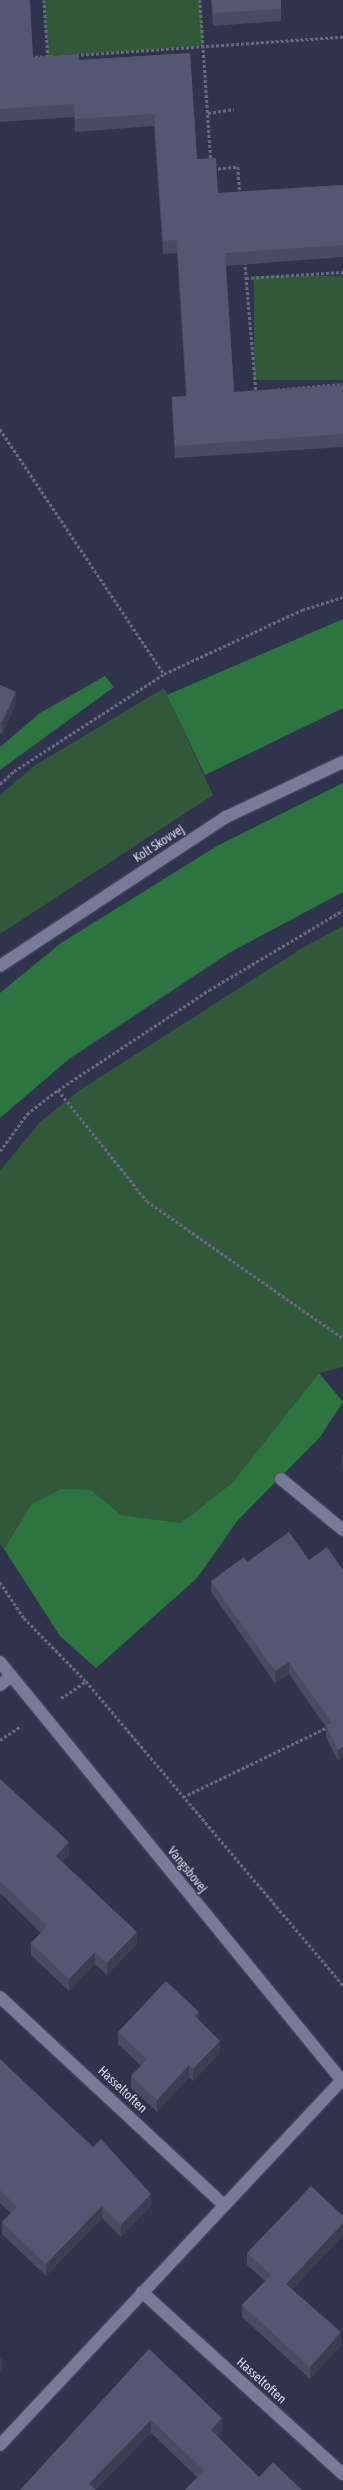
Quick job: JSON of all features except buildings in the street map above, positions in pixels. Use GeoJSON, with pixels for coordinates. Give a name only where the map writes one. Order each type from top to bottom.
{"type":"FeatureCollection","features":[{"type":"Feature","properties":{"kind":"street","name":"Kolt Skovvej"},"geometry":{"type":"LineString","coordinates":[[0,966],[226,817],[343,762]]}},
{"type":"Feature","properties":{"kind":"street"},"geometry":{"type":"LineString","coordinates":[[281,1479],[343,1530]]}},
{"type":"Feature","properties":{"kind":"street","name":"Vangsbovej"},"geometry":{"type":"LineString","coordinates":[[0,1662],[10,1677],[342,2081]]}},
{"type":"Feature","properties":{"kind":"street"},"geometry":{"type":"LineString","coordinates":[[0,1685],[10,1677]]}},
{"type":"Feature","properties":{"kind":"street","name":"Hasseltoften"},"geometry":{"type":"LineString","coordinates":[[0,1997],[224,2205]]}},
{"type":"Feature","properties":{"kind":"street"},"geometry":{"type":"LineString","coordinates":[[0,2445],[142,2292],[342,2081]]}},
{"type":"Feature","properties":{"kind":"street","name":"Hasseltoften"},"geometry":{"type":"LineString","coordinates":[[142,2292],[343,2474]]}},
{"type":"Feature","properties":{"kind":"path"},"geometry":{"type":"LineString","coordinates":[[44,0],[48,56]]}},
{"type":"Feature","properties":{"kind":"path"},"geometry":{"type":"LineString","coordinates":[[200,0],[212,169],[238,167],[240,199]]}},
{"type":"Feature","properties":{"kind":"path"},"geometry":{"type":"LineString","coordinates":[[71,55],[343,38]]}},
{"type":"Feature","properties":{"kind":"path"},"geometry":{"type":"LineString","coordinates":[[24,58],[55,56]]}},
{"type":"Feature","properties":{"kind":"path"},"geometry":{"type":"LineString","coordinates":[[208,113],[234,109]]}},
{"type":"Feature","properties":{"kind":"path"},"geometry":{"type":"LineString","coordinates":[[245,254],[256,391]]}},
{"type":"Feature","properties":{"kind":"path"},"geometry":{"type":"LineString","coordinates":[[246,278],[343,272]]}},
{"type":"Feature","properties":{"kind":"path"},"geometry":{"type":"LineString","coordinates":[[249,392],[343,384]]}},
{"type":"Feature","properties":{"kind":"path"},"geometry":{"type":"LineString","coordinates":[[0,429],[164,674]]}},
{"type":"Feature","properties":{"kind":"path"},"geometry":{"type":"LineString","coordinates":[[0,784],[14,771],[164,674],[302,610],[343,597]]}},
{"type":"Feature","properties":{"kind":"path"},"geometry":{"type":"LineString","coordinates":[[0,1151],[27,1114],[58,1090],[209,990],[343,910]]}},
{"type":"Feature","properties":{"kind":"path"},"geometry":{"type":"LineString","coordinates":[[58,1090],[147,1201],[343,1338]]}},
{"type":"Feature","properties":{"kind":"path"},"geometry":{"type":"LineString","coordinates":[[0,1582],[24,1618],[86,1681],[183,1798],[343,1984]]}},
{"type":"Feature","properties":{"kind":"path"},"geometry":{"type":"LineString","coordinates":[[183,1798],[331,1725]]}},
{"type":"Feature","properties":{"kind":"green space"},"geometry":{"type":"Polygon","coordinates":[[[44,0],[200,0],[203,46],[48,56],[44,0]]]}},
{"type":"Feature","properties":{"kind":"green space"},"geometry":{"type":"Polygon","coordinates":[[[254,276],[343,276],[343,380],[254,380],[254,276]]]}},
{"type":"Feature","properties":{"kind":"green space"},"geometry":{"type":"Polygon","coordinates":[[[343,619],[343,708],[205,775],[167,695],[343,619]]]}},
{"type":"Feature","properties":{"kind":"green space"},"geometry":{"type":"Polygon","coordinates":[[[105,676],[114,687],[0,770],[0,747],[40,713],[105,676]]]}},
{"type":"Feature","properties":{"kind":"green space"},"geometry":{"type":"Polygon","coordinates":[[[164,688],[213,795],[0,934],[0,795],[34,766],[164,688]]]}},
{"type":"Feature","properties":{"kind":"green space"},"geometry":{"type":"Polygon","coordinates":[[[343,783],[343,892],[229,953],[69,1059],[0,1118],[0,993],[61,943],[217,846],[343,783]]]}},
{"type":"Feature","properties":{"kind":"green space"},"geometry":{"type":"Polygon","coordinates":[[[343,926],[343,1367],[319,1373],[232,1483],[181,1523],[121,1515],[91,1490],[33,1504],[4,1549],[0,1544],[0,1171],[40,1122],[80,1090],[302,948],[343,926]]]}},
{"type":"Feature","properties":{"kind":"green space"},"geometry":{"type":"Polygon","coordinates":[[[319,1373],[343,1402],[320,1437],[238,1520],[197,1578],[96,1668],[60,1636],[4,1549],[32,1504],[61,1489],[91,1490],[121,1515],[181,1523],[232,1483],[319,1373]]]}}]}
